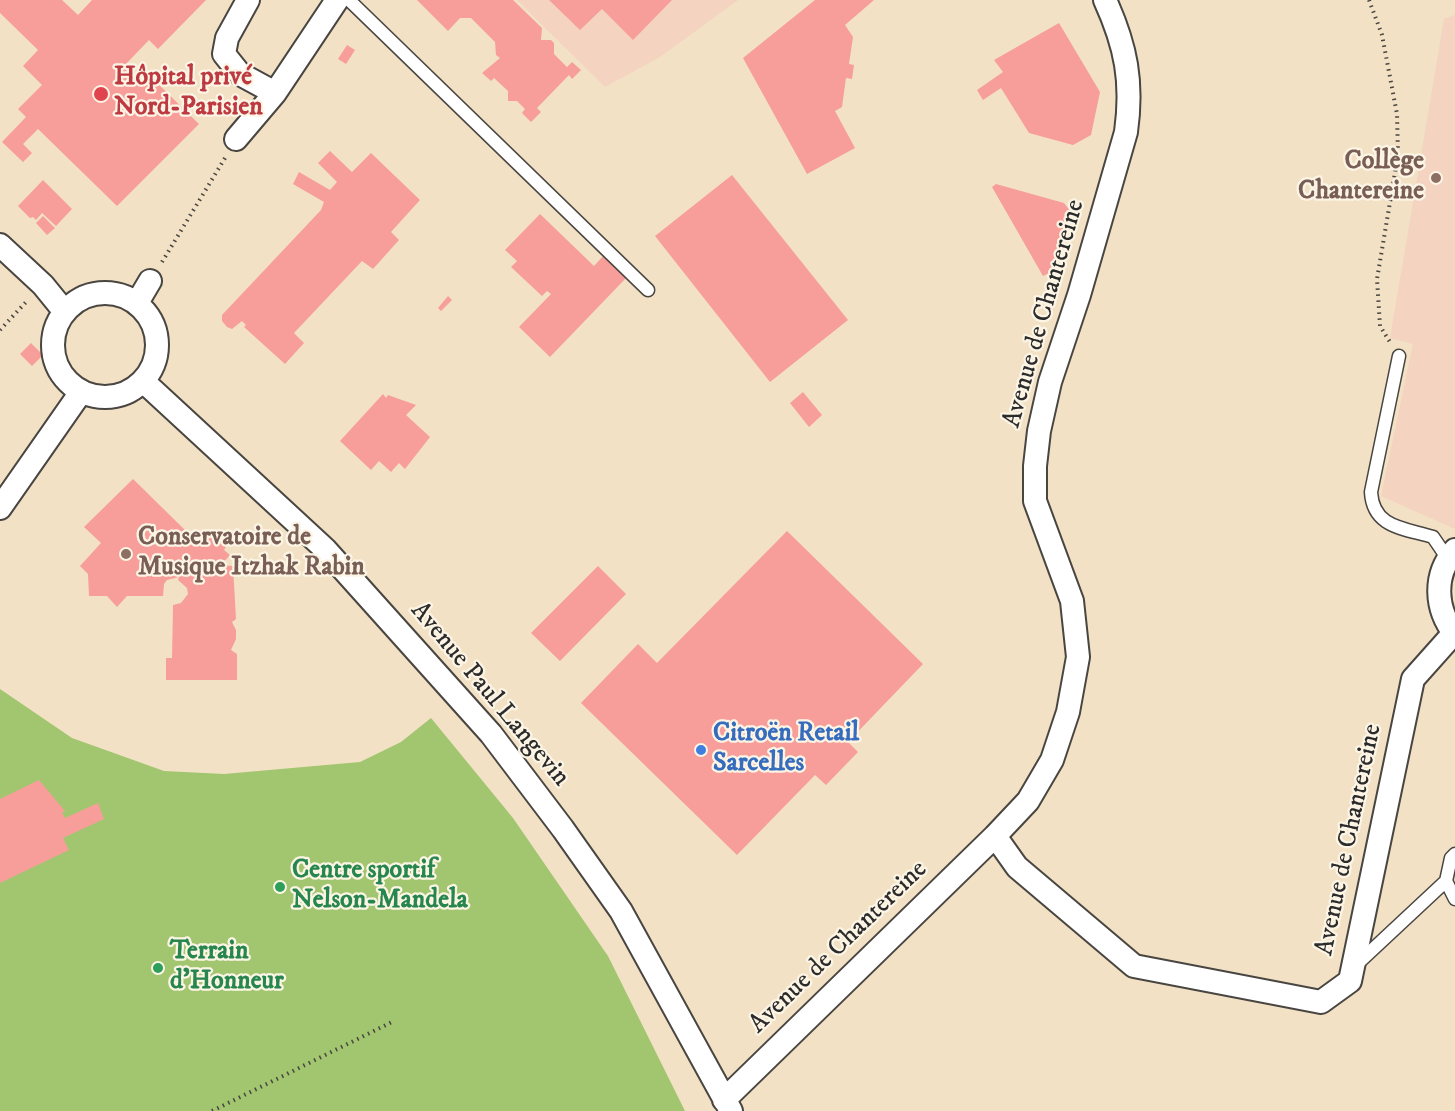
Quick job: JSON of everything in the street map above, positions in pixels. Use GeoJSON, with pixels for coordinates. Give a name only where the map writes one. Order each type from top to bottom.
{"type":"FeatureCollection","features":[{"type":"Feature","properties":{"kind":"street"},"geometry":{"type":"LineString","coordinates":[[248,0],[227,38],[224,54],[240,74],[275,93]]}},
{"type":"Feature","properties":{"kind":"street"},"geometry":{"type":"LineString","coordinates":[[236,139],[275,93],[337,0]]}},
{"type":"Feature","properties":{"kind":"street","name":"Avenue de Chantereine"},"geometry":{"type":"LineString","coordinates":[[726,1107],[1028,801],[1052,760],[1068,711],[1078,657],[1072,601],[1035,501],[1035,466],[1039,431],[1050,382],[1079,295],[1126,132],[1130,106],[1129,80],[1122,36],[1105,0]]}},
{"type":"Feature","properties":{"kind":"street"},"geometry":{"type":"LineString","coordinates":[[0,245],[43,285],[65,312]]}},
{"type":"Feature","properties":{"kind":"street"},"geometry":{"type":"LineString","coordinates":[[136,303],[150,281]]}},
{"type":"Feature","properties":{"kind":"street"},"geometry":{"type":"LineString","coordinates":[[99,294],[123,296],[136,303],[148,316],[156,332],[157,349],[153,366],[143,381],[130,391],[114,397],[97,397],[81,392],[68,383],[59,370],[54,356],[53,340],[65,312],[77,301],[99,294]]}},
{"type":"Feature","properties":{"kind":"street","name":"Avenue Paul Langevin"},"geometry":{"type":"LineString","coordinates":[[143,381],[325,549],[491,734],[621,911],[726,1107]]}},
{"type":"Feature","properties":{"kind":"street"},"geometry":{"type":"LineString","coordinates":[[0,508],[81,392]]}},
{"type":"Feature","properties":{"kind":"street"},"geometry":{"type":"LineString","coordinates":[[1451,555],[1440,577],[1438,596],[1443,616],[1454,633]]}},
{"type":"Feature","properties":{"kind":"street","name":"Avenue de Chantereine"},"geometry":{"type":"LineString","coordinates":[[995,836],[1017,867],[1134,966],[1321,1002],[1350,981],[1413,679],[1454,633]]}},
{"type":"Feature","properties":{"kind":"lane"},"geometry":{"type":"LineString","coordinates":[[349,0],[648,290]]}},
{"type":"Feature","properties":{"kind":"lane"},"geometry":{"type":"LineString","coordinates":[[1399,356],[1371,492],[1372,507],[1381,519],[1394,526],[1433,537],[1451,555]]}},
{"type":"Feature","properties":{"kind":"lane"},"geometry":{"type":"LineString","coordinates":[[1353,968],[1446,881],[1451,858],[1455,854]]}},
{"type":"Feature","properties":{"kind":"lane"},"geometry":{"type":"LineString","coordinates":[[1446,881],[1455,899]]}},
{"type":"Feature","properties":{"kind":"path"},"geometry":{"type":"LineString","coordinates":[[1369,0],[1382,35],[1396,114],[1398,154],[1377,279],[1380,326],[1399,356]]}},
{"type":"Feature","properties":{"kind":"path"},"geometry":{"type":"LineString","coordinates":[[150,281],[236,139]]}},
{"type":"Feature","properties":{"kind":"path"},"geometry":{"type":"LineString","coordinates":[[0,330],[43,285]]}},
{"type":"Feature","properties":{"kind":"path"},"geometry":{"type":"LineString","coordinates":[[212,1111],[394,1021]]}},
{"type":"Feature","properties":{"kind":"shaded area"},"geometry":{"type":"Polygon","coordinates":[[[517,0],[738,0],[660,57],[605,87],[517,0]]]}},
{"type":"Feature","properties":{"kind":"shaded area","name":"Collège Chantereine"},"geometry":{"type":"Polygon","coordinates":[[[1455,15],[1455,529],[1381,496],[1413,344],[1390,338],[1444,19],[1455,15]]]}},
{"type":"Feature","properties":{"kind":"green space","name":"Centre sportif Nelson-Mandela"},"geometry":{"type":"Polygon","coordinates":[[[0,689],[72,738],[164,771],[224,774],[360,762],[401,742],[431,718],[513,818],[608,956],[685,1111],[0,1111],[0,689]]]}},
{"type":"Feature","properties":{"kind":"building","name":"Hôpital privé Nord-Parisien"},"geometry":{"type":"Polygon","coordinates":[[[0,0],[62,0],[78,15],[92,0],[206,0],[158,49],[149,40],[125,65],[145,84],[151,77],[199,124],[117,206],[38,129],[23,144],[32,153],[23,162],[2,142],[26,117],[18,109],[42,85],[23,66],[38,50],[0,13],[0,0]]]}},
{"type":"Feature","properties":{"kind":"building"},"geometry":{"type":"Polygon","coordinates":[[[417,0],[513,0],[542,28],[541,40],[551,40],[554,43],[554,54],[567,67],[572,62],[581,70],[572,79],[569,75],[537,108],[541,112],[531,122],[522,113],[525,109],[517,101],[508,101],[508,91],[494,78],[491,81],[482,73],[500,58],[496,55],[495,42],[471,18],[460,18],[448,31],[417,0]]]}},
{"type":"Feature","properties":{"kind":"building"},"geometry":{"type":"Polygon","coordinates":[[[549,0],[672,0],[633,40],[602,9],[580,30],[549,0]]]}},
{"type":"Feature","properties":{"kind":"building"},"geometry":{"type":"Polygon","coordinates":[[[815,0],[874,0],[845,25],[853,37],[849,64],[854,65],[852,79],[846,78],[842,107],[835,111],[855,148],[807,174],[743,58],[815,0]]]}},
{"type":"Feature","properties":{"kind":"building"},"geometry":{"type":"Polygon","coordinates":[[[1059,23],[1100,92],[1091,135],[1073,145],[1029,133],[1001,88],[983,100],[977,90],[1003,72],[994,60],[1059,23]]]}},
{"type":"Feature","properties":{"kind":"building"},"geometry":{"type":"Polygon","coordinates":[[[347,45],[355,50],[346,64],[338,59],[347,45]]]}},
{"type":"Feature","properties":{"kind":"building"},"geometry":{"type":"Polygon","coordinates":[[[330,151],[352,172],[371,153],[420,200],[391,232],[399,240],[373,269],[362,261],[294,333],[304,343],[285,364],[244,327],[246,325],[242,321],[232,329],[222,321],[222,315],[321,210],[324,202],[293,184],[299,172],[330,190],[337,182],[318,163],[330,151]]]}},
{"type":"Feature","properties":{"kind":"building"},"geometry":{"type":"Polygon","coordinates":[[[732,175],[848,320],[770,382],[655,236],[732,175]]]}},
{"type":"Feature","properties":{"kind":"building"},"geometry":{"type":"Polygon","coordinates":[[[43,180],[72,209],[56,226],[42,213],[36,220],[33,217],[30,218],[18,206],[43,180]]]}},
{"type":"Feature","properties":{"kind":"building"},"geometry":{"type":"Polygon","coordinates":[[[996,184],[1064,203],[1071,212],[1054,271],[1043,276],[992,187],[996,184]]]}},
{"type":"Feature","properties":{"kind":"building"},"geometry":{"type":"Polygon","coordinates":[[[540,214],[594,266],[604,255],[627,277],[550,357],[519,327],[551,294],[547,291],[542,296],[511,267],[517,261],[505,250],[540,214]]]}},
{"type":"Feature","properties":{"kind":"building"},"geometry":{"type":"Polygon","coordinates":[[[43,216],[55,228],[47,235],[36,223],[43,216]]]}},
{"type":"Feature","properties":{"kind":"building"},"geometry":{"type":"Polygon","coordinates":[[[448,296],[452,300],[441,311],[438,308],[448,296]]]}},
{"type":"Feature","properties":{"kind":"building"},"geometry":{"type":"Polygon","coordinates":[[[31,343],[43,355],[32,366],[20,354],[31,343]]]}},
{"type":"Feature","properties":{"kind":"building"},"geometry":{"type":"Polygon","coordinates":[[[803,392],[822,415],[809,427],[790,403],[803,392]]]}},
{"type":"Feature","properties":{"kind":"building"},"geometry":{"type":"Polygon","coordinates":[[[383,394],[386,398],[388,395],[416,405],[406,415],[430,437],[405,469],[399,463],[391,472],[379,461],[371,470],[340,441],[383,394]]]}},
{"type":"Feature","properties":{"kind":"building"},"geometry":{"type":"Polygon","coordinates":[[[133,479],[187,532],[201,533],[201,547],[210,537],[226,547],[224,550],[230,555],[221,565],[233,566],[236,619],[232,622],[236,630],[236,639],[231,650],[237,654],[237,680],[166,680],[166,658],[172,658],[173,605],[181,603],[188,594],[187,588],[178,580],[179,577],[167,580],[164,584],[163,596],[127,596],[117,607],[107,596],[89,596],[88,574],[80,566],[101,543],[84,527],[133,479]]]}},
{"type":"Feature","properties":{"kind":"building"},"geometry":{"type":"Polygon","coordinates":[[[787,531],[923,664],[848,742],[858,752],[826,785],[815,775],[737,855],[581,703],[638,644],[657,663],[787,531]]]}},
{"type":"Feature","properties":{"kind":"building"},"geometry":{"type":"Polygon","coordinates":[[[598,566],[626,594],[560,661],[531,633],[598,566]]]}},
{"type":"Feature","properties":{"kind":"building"},"geometry":{"type":"Polygon","coordinates":[[[39,780],[65,811],[62,812],[65,818],[98,803],[104,819],[63,838],[69,850],[0,883],[0,799],[39,780]]]}},
{"type":"Feature","properties":{"kind":"place","name":"Hôpital privé Nord-Parisien"},"geometry":{"type":"Point","coordinates":[101,94]}},
{"type":"Feature","properties":{"kind":"place","name":"Collège Chantereine"},"geometry":{"type":"Point","coordinates":[1436,178]}},
{"type":"Feature","properties":{"kind":"place","name":"Conservatoire de Musique Itzhak Rabin"},"geometry":{"type":"Point","coordinates":[126,554]}},
{"type":"Feature","properties":{"kind":"place","name":"Citroën Retail Sarcelles"},"geometry":{"type":"Point","coordinates":[701,750]}},
{"type":"Feature","properties":{"kind":"place","name":"Centre sportif Nelson-Mandela"},"geometry":{"type":"Point","coordinates":[280,887]}},
{"type":"Feature","properties":{"kind":"place","name":"Terrain d'Honneur"},"geometry":{"type":"Point","coordinates":[158,968]}}]}
